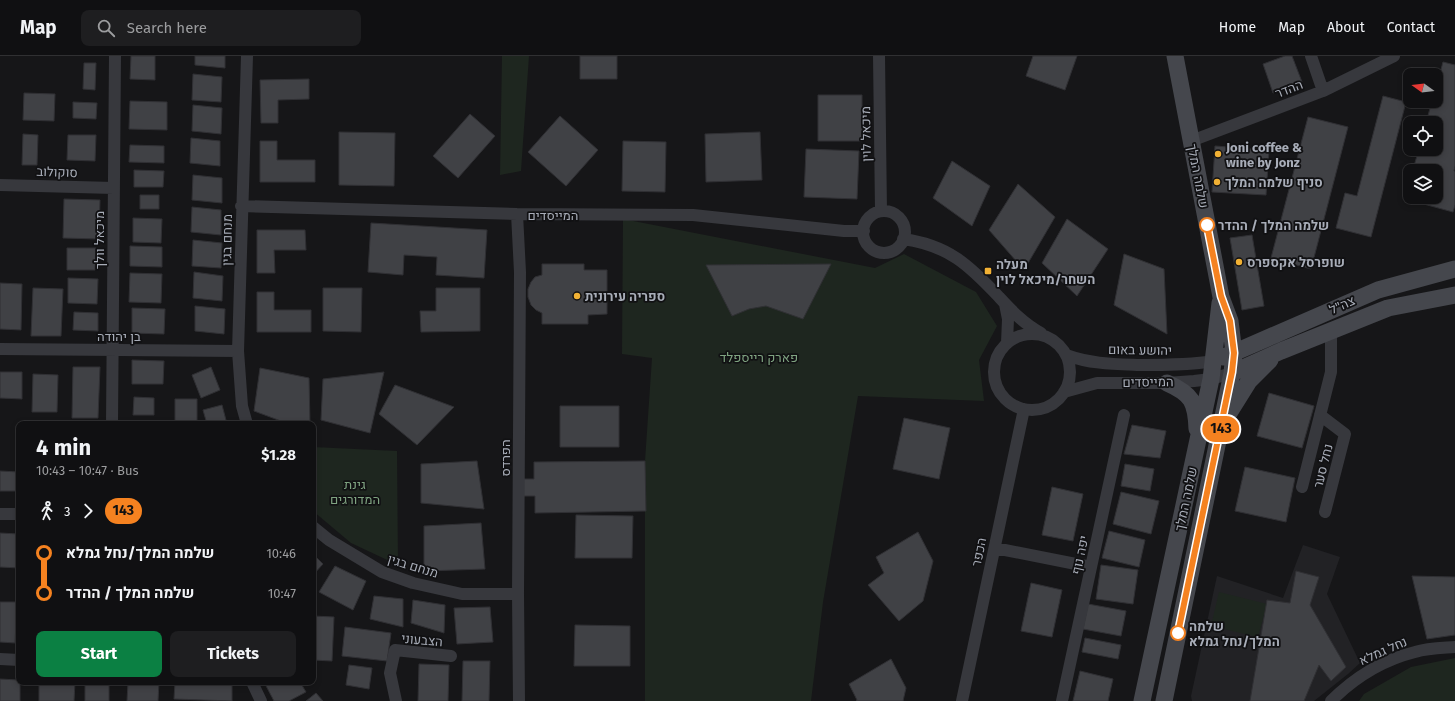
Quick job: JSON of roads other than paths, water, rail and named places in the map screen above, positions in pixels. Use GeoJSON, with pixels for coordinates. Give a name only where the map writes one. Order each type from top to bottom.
{"type":"FeatureCollection","features":[{"type":"Feature","properties":{"kind":"street","name":"מיכאל וולך"},"geometry":{"type":"LineString","coordinates":[[112,421],[115,56]]}},
{"type":"Feature","properties":{"kind":"street","name":"מנחם בגין"},"geometry":{"type":"LineString","coordinates":[[246,421],[242,406],[238,351],[247,56]]}},
{"type":"Feature","properties":{"kind":"street","name":"מיכאל לוין"},"geometry":{"type":"LineString","coordinates":[[880,56],[881,212]]}},
{"type":"Feature","properties":{"kind":"street","name":"שלמה המלך"},"geometry":{"type":"LineString","coordinates":[[1164,701],[1232,372],[1234,353],[1230,321],[1221,296],[1175,56]]}},
{"type":"Feature","properties":{"kind":"street"},"geometry":{"type":"LineString","coordinates":[[1311,56],[1323,91]]}},
{"type":"Feature","properties":{"kind":"street","name":"ההדר"},"geometry":{"type":"LineString","coordinates":[[1191,141],[1323,91],[1394,56]]}},
{"type":"Feature","properties":{"kind":"street","name":"סוקולוב"},"geometry":{"type":"LineString","coordinates":[[0,185],[114,188]]}},
{"type":"Feature","properties":{"kind":"street","name":"המייסדים"},"geometry":{"type":"LineString","coordinates":[[242,206],[517,214],[693,216],[864,231]]}},
{"type":"Feature","properties":{"kind":"street"},"geometry":{"type":"LineString","coordinates":[[881,212],[895,214],[904,225],[905,232],[900,245],[889,252],[883,253],[871,248],[867,243],[864,231],[866,222],[869,218],[881,212]]}},
{"type":"Feature","properties":{"kind":"street","name":"הפרדס"},"geometry":{"type":"LineString","coordinates":[[517,214],[520,272],[518,594],[519,701]]}},
{"type":"Feature","properties":{"kind":"street"},"geometry":{"type":"LineString","coordinates":[[903,239],[927,244],[951,254],[987,284],[1021,320],[1030,327],[1051,339],[1057,343],[1066,355],[1069,362],[1070,378],[1064,392],[1054,403],[1039,410],[1024,409],[1008,402],[998,389],[995,380],[995,363],[1000,352],[1007,343],[1024,335],[1042,335],[1051,339]]}},
{"type":"Feature","properties":{"kind":"street","name":"צה\"ל"},"geometry":{"type":"LineString","coordinates":[[1234,353],[1378,290],[1455,269]]}},
{"type":"Feature","properties":{"kind":"street","name":"צה\"ל"},"geometry":{"type":"LineString","coordinates":[[1232,372],[1388,308],[1455,295]]}},
{"type":"Feature","properties":{"kind":"street","name":"שלמה המלך"},"geometry":{"type":"LineString","coordinates":[[1142,701],[1211,378],[1221,296]]}},
{"type":"Feature","properties":{"kind":"street"},"geometry":{"type":"LineString","coordinates":[[1005,303],[1008,319],[1007,343]]}},
{"type":"Feature","properties":{"kind":"street"},"geometry":{"type":"LineString","coordinates":[[1230,321],[1248,335],[1266,339]]}},
{"type":"Feature","properties":{"kind":"street","name":"נחל סער"},"geometry":{"type":"LineString","coordinates":[[1302,486],[1332,372],[1331,331]]}},
{"type":"Feature","properties":{"kind":"street","name":"בן יהודה"},"geometry":{"type":"LineString","coordinates":[[0,349],[238,351]]}},
{"type":"Feature","properties":{"kind":"street"},"geometry":{"type":"LineString","coordinates":[[1220,431],[1230,410],[1249,381],[1281,351]]}},
{"type":"Feature","properties":{"kind":"street"},"geometry":{"type":"LineString","coordinates":[[1214,361],[1234,353]]}},
{"type":"Feature","properties":{"kind":"street","name":"יהושע באום"},"geometry":{"type":"LineString","coordinates":[[1066,355],[1084,361],[1107,364],[1171,365],[1214,361]]}},
{"type":"Feature","properties":{"kind":"street","name":"המייסדים"},"geometry":{"type":"LineString","coordinates":[[1064,392],[1097,383],[1167,383],[1211,378],[1232,372]]}},
{"type":"Feature","properties":{"kind":"street"},"geometry":{"type":"LineString","coordinates":[[1167,383],[1185,392],[1191,400],[1196,412],[1198,444]]}},
{"type":"Feature","properties":{"kind":"street","name":"הכפר"},"geometry":{"type":"LineString","coordinates":[[962,701],[1024,409]]}},
{"type":"Feature","properties":{"kind":"street","name":"יפה נוף"},"geometry":{"type":"LineString","coordinates":[[1062,701],[1124,415]]}},
{"type":"Feature","properties":{"kind":"street","name":"נחל סער"},"geometry":{"type":"LineString","coordinates":[[1320,415],[1345,434],[1325,512]]}},
{"type":"Feature","properties":{"kind":"street"},"geometry":{"type":"LineString","coordinates":[[0,514],[16,514]]}},
{"type":"Feature","properties":{"kind":"street","name":"מנחם בגין"},"geometry":{"type":"LineString","coordinates":[[316,529],[329,540],[382,572],[413,583],[462,594],[518,594]]}},
{"type":"Feature","properties":{"kind":"street"},"geometry":{"type":"LineString","coordinates":[[995,548],[1091,567]]}},
{"type":"Feature","properties":{"kind":"street","name":"נחל גמלא"},"geometry":{"type":"LineString","coordinates":[[1331,701],[1359,677],[1396,658],[1426,649],[1455,647]]}},
{"type":"Feature","properties":{"kind":"street","name":"הצבעוני"},"geometry":{"type":"LineString","coordinates":[[396,701],[390,673],[395,650],[451,656]]}},
{"type":"Feature","properties":{"kind":"street"},"geometry":{"type":"LineString","coordinates":[[0,659],[16,660]]}},
{"type":"Feature","properties":{"kind":"street"},"geometry":{"type":"LineString","coordinates":[[1169,678],[1170,701]]}},
{"type":"Feature","properties":{"kind":"street"},"geometry":{"type":"LineString","coordinates":[[253,685],[260,701]]}},
{"type":"Feature","properties":{"kind":"place","name":"Joni coffee & wine by Jonz"},"geometry":{"type":"Point","coordinates":[1218,154]}},
{"type":"Feature","properties":{"kind":"place","name":"סניף שלמה המלך"},"geometry":{"type":"Point","coordinates":[1217,182]}},
{"type":"Feature","properties":{"kind":"place","name":"שלמה המלך / ההדר"},"geometry":{"type":"Point","coordinates":[1207,225]}},
{"type":"Feature","properties":{"kind":"place","name":"שופרסל אקספרס"},"geometry":{"type":"Point","coordinates":[1239,262]}},
{"type":"Feature","properties":{"kind":"place","name":"מעלה השחר/מיכאל לוין"},"geometry":{"type":"Point","coordinates":[988,271]}},
{"type":"Feature","properties":{"kind":"place","name":"ספריה עירונית"},"geometry":{"type":"Point","coordinates":[577,296]}},
{"type":"Feature","properties":{"kind":"place","name":"שלמה המלך/נחל גמלא"},"geometry":{"type":"Point","coordinates":[1178,633]}},
{"type":"Feature","properties":{"kind":"park label","name":"פארק רייספלד"},"geometry":{"type":"Point","coordinates":[759,357]}},
{"type":"Feature","properties":{"kind":"park label","name":"גינת המדורגים"},"geometry":{"type":"Point","coordinates":[355,492]}}]}
